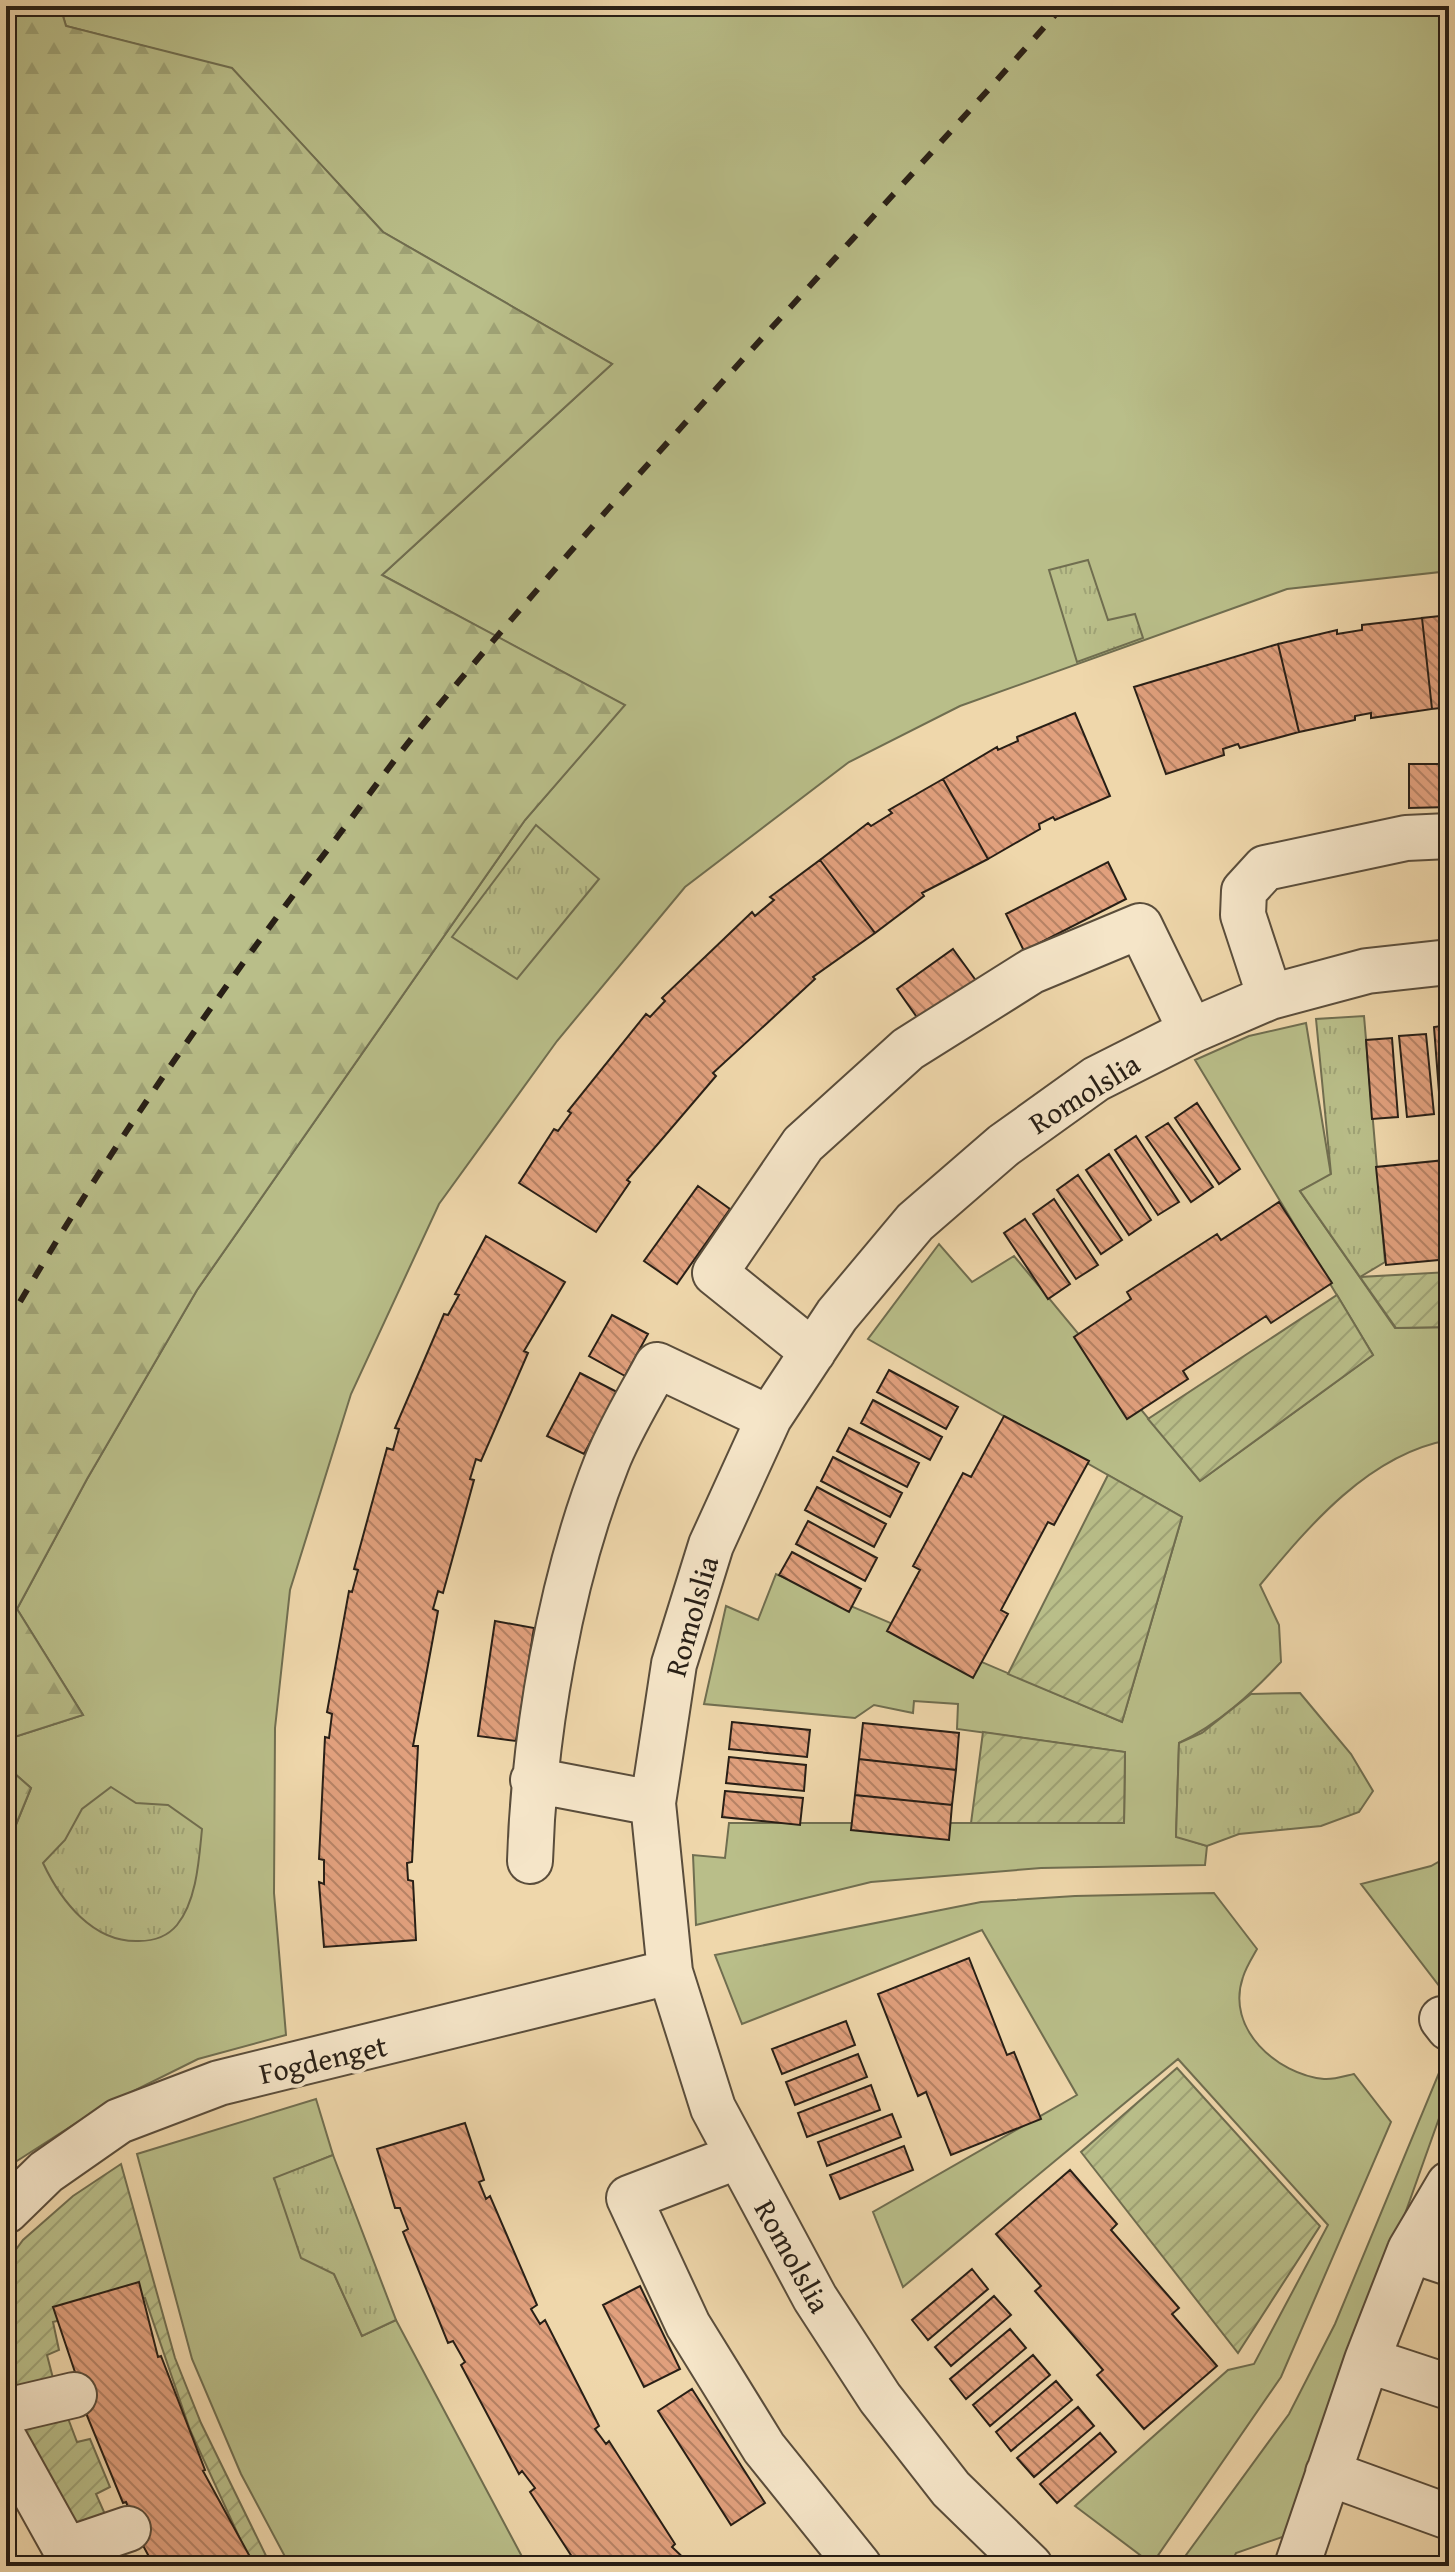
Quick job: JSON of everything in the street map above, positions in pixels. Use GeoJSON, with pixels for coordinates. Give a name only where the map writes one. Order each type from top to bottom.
{"type":"FeatureCollection","features":[{"type":"Feature","properties":{"kind":"street"},"geometry":{"type":"LineString","coordinates":[[1270,997],[1243,915],[1244,891],[1265,868],[1406,838],[1449,836]]}},
{"type":"Feature","properties":{"kind":"street"},"geometry":{"type":"LineString","coordinates":[[813,1352],[715,1273],[803,1144],[908,1049],[1032,971],[1140,926],[1191,1031]]}},
{"type":"Feature","properties":{"kind":"street","name":"Romolslia"},"geometry":{"type":"LineString","coordinates":[[1030,2566],[951,2489],[880,2398],[815,2298],[713,2108],[670,1972],[653,1803],[674,1664],[711,1545],[769,1418],[837,1315],[915,1222],[982,1164],[1096,1079],[1191,1031],[1270,997],[1367,971],[1449,962]]}},
{"type":"Feature","properties":{"kind":"street"},"geometry":{"type":"LineString","coordinates":[[530,1861],[533,1780],[572,1566],[607,1461],[657,1365],[769,1418]]}},
{"type":"Feature","properties":{"kind":"street"},"geometry":{"type":"LineString","coordinates":[[533,1780],[653,1803]]}},
{"type":"Feature","properties":{"kind":"street","name":"Fogdenget"},"geometry":{"type":"LineString","coordinates":[[6,2211],[46,2172],[119,2121],[219,2083],[670,1972]]}},
{"type":"Feature","properties":{"kind":"street"},"geometry":{"type":"LineString","coordinates":[[739,2156],[629,2198],[688,2325],[764,2448],[859,2566]]}},
{"type":"Feature","properties":{"kind":"street"},"geometry":{"type":"LineString","coordinates":[[1297,2566],[1367,2360],[1429,2256],[1449,2184]]}},
{"type":"Feature","properties":{"kind":"street"},"geometry":{"type":"LineString","coordinates":[[1367,2360],[1449,2387]]}},
{"type":"Feature","properties":{"kind":"street"},"geometry":{"type":"LineString","coordinates":[[6,2411],[74,2395]]}},
{"type":"Feature","properties":{"kind":"street"},"geometry":{"type":"LineString","coordinates":[[6,2442],[70,2558],[128,2529]]}},
{"type":"Feature","properties":{"kind":"street"},"geometry":{"type":"LineString","coordinates":[[1328,2473],[1449,2517]]}},
{"type":"Feature","properties":{"kind":"green space"},"geometry":{"type":"Polygon","coordinates":[[[6,6],[60,6],[66,26],[232,68],[383,232],[612,364],[382,575],[625,705],[525,820],[197,1290],[87,1479],[17,1609],[83,1715],[8,1739],[6,1757],[6,6]]]}},
{"type":"Feature","properties":{"kind":"green space"},"geometry":{"type":"Polygon","coordinates":[[[60,6],[1449,6],[1449,571],[1287,589],[960,706],[849,762],[685,887],[557,1041],[439,1204],[351,1394],[290,1590],[275,1728],[274,1893],[286,2035],[198,2059],[101,2107],[6,2168],[6,2095],[11,2085],[6,2083],[6,1849],[31,1788],[6,1766],[8,1739],[83,1715],[17,1609],[87,1479],[197,1290],[525,820],[624,705],[382,575],[612,364],[383,232],[232,69],[66,26],[60,6]]]}},
{"type":"Feature","properties":{"kind":"green space"},"geometry":{"type":"Polygon","coordinates":[[[1088,560],[1108,620],[1135,614],[1143,638],[1077,662],[1049,570],[1088,560]]]}},
{"type":"Feature","properties":{"kind":"green space"},"geometry":{"type":"Polygon","coordinates":[[[536,825],[599,879],[517,979],[452,937],[536,825]]]}},
{"type":"Feature","properties":{"kind":"green space"},"geometry":{"type":"Polygon","coordinates":[[[1364,1016],[1385,1262],[1360,1277],[1300,1191],[1331,1174],[1316,1019],[1364,1016]]]}},
{"type":"Feature","properties":{"kind":"green space"},"geometry":{"type":"Polygon","coordinates":[[[1306,1023],[1331,1175],[1300,1191],[1395,1328],[1449,1327],[1449,1440],[1420,1448],[1367,1476],[1320,1517],[1260,1585],[1279,1625],[1281,1662],[1234,1707],[1208,1727],[1179,1743],[1176,1836],[1207,1846],[1205,1865],[1041,1868],[871,1882],[696,1925],[693,1855],[725,1858],[729,1823],[1124,1823],[1125,1752],[957,1729],[958,1704],[914,1701],[913,1713],[874,1705],[855,1718],[704,1704],[726,1606],[758,1620],[776,1574],[1122,1722],[1182,1517],[868,1339],[939,1244],[972,1282],[1014,1256],[1200,1481],[1373,1355],[1195,1060],[1249,1036],[1306,1023]]]}},
{"type":"Feature","properties":{"kind":"green space"},"geometry":{"type":"Polygon","coordinates":[[[1449,1272],[1449,1327],[1396,1328],[1360,1277],[1449,1272]]]}},
{"type":"Feature","properties":{"kind":"green space"},"geometry":{"type":"Polygon","coordinates":[[[1337,1295],[1373,1355],[1200,1481],[1148,1419],[1337,1295]]]}},
{"type":"Feature","properties":{"kind":"green space"},"geometry":{"type":"Polygon","coordinates":[[[1108,1475],[1182,1517],[1122,1722],[1008,1674],[1108,1475]]]}},
{"type":"Feature","properties":{"kind":"green space"},"geometry":{"type":"Polygon","coordinates":[[[1300,1693],[1351,1754],[1373,1791],[1359,1812],[1321,1826],[1239,1834],[1207,1846],[1176,1837],[1179,1743],[1202,1733],[1251,1694],[1300,1693]]]}},
{"type":"Feature","properties":{"kind":"green space"},"geometry":{"type":"Polygon","coordinates":[[[983,1732],[1125,1752],[1124,1823],[971,1823],[983,1732]]]}},
{"type":"Feature","properties":{"kind":"green space"},"geometry":{"type":"Polygon","coordinates":[[[6,1766],[31,1788],[6,1849],[6,1766]]]}},
{"type":"Feature","properties":{"kind":"green space"},"geometry":{"type":"Polygon","coordinates":[[[111,1787],[136,1803],[168,1805],[202,1829],[196,1879],[189,1904],[177,1925],[155,1939],[122,1940],[93,1927],[69,1905],[43,1863],[65,1840],[82,1809],[111,1787]]]}},
{"type":"Feature","properties":{"kind":"green space"},"geometry":{"type":"Polygon","coordinates":[[[1449,1856],[1449,1966],[1440,1987],[1361,1884],[1431,1866],[1449,1856]]]}},
{"type":"Feature","properties":{"kind":"green space"},"geometry":{"type":"Polygon","coordinates":[[[1214,1893],[1257,1949],[1244,1973],[1239,1996],[1241,2014],[1259,2046],[1289,2068],[1306,2075],[1328,2079],[1354,2074],[1391,2122],[1281,2377],[1152,2564],[1075,2506],[1228,2370],[1254,2364],[1328,2225],[1178,2059],[903,2287],[873,2212],[1077,2095],[982,1930],[742,2024],[715,1955],[981,1902],[1214,1893]]]}},
{"type":"Feature","properties":{"kind":"green space"},"geometry":{"type":"Polygon","coordinates":[[[1449,2065],[1449,2112],[1442,2110],[1291,2534],[1236,2553],[1230,2566],[1178,2566],[1289,2414],[1335,2324],[1441,2068],[1449,2065]]]}},
{"type":"Feature","properties":{"kind":"green space"},"geometry":{"type":"Polygon","coordinates":[[[1177,2068],[1320,2226],[1238,2353],[1081,2152],[1177,2068]]]}},
{"type":"Feature","properties":{"kind":"green space"},"geometry":{"type":"Polygon","coordinates":[[[316,2099],[333,2155],[274,2179],[334,2274],[362,2336],[396,2320],[527,2566],[290,2566],[241,2474],[192,2359],[137,2154],[316,2099]]]}},
{"type":"Feature","properties":{"kind":"green space"},"geometry":{"type":"Polygon","coordinates":[[[333,2155],[396,2320],[362,2336],[334,2274],[301,2258],[274,2178],[333,2155]]]}},
{"type":"Feature","properties":{"kind":"green space"},"geometry":{"type":"Polygon","coordinates":[[[121,2164],[175,2358],[201,2423],[271,2566],[253,2566],[247,2554],[190,2430],[145,2298],[53,2322],[59,2350],[47,2355],[55,2386],[6,2394],[6,2263],[23,2240],[73,2196],[121,2164]]]}},
{"type":"Feature","properties":{"kind":"green space"},"geometry":{"type":"Polygon","coordinates":[[[66,2413],[77,2442],[90,2439],[110,2487],[96,2494],[108,2521],[75,2530],[21,2427],[66,2413]]]}},
{"type":"Feature","properties":{"kind":"building"},"geometry":{"type":"Polygon","coordinates":[[[1449,615],[1449,707],[1432,709],[1422,618],[1449,615]]]}},
{"type":"Feature","properties":{"kind":"building"},"geometry":{"type":"Polygon","coordinates":[[[1422,618],[1432,709],[1371,718],[1371,713],[1355,716],[1355,720],[1299,732],[1278,644],[1337,630],[1337,634],[1362,630],[1362,625],[1422,618]]]}},
{"type":"Feature","properties":{"kind":"building"},"geometry":{"type":"Polygon","coordinates":[[[1278,644],[1299,732],[1240,748],[1238,744],[1223,749],[1224,755],[1166,774],[1134,687],[1278,644]]]}},
{"type":"Feature","properties":{"kind":"building"},"geometry":{"type":"Polygon","coordinates":[[[1075,713],[1110,796],[1039,824],[1040,829],[988,859],[943,779],[997,747],[998,750],[1018,741],[1017,737],[1075,713]]]}},
{"type":"Feature","properties":{"kind":"building"},"geometry":{"type":"Polygon","coordinates":[[[1409,764],[1449,764],[1449,807],[1409,808],[1409,764]]]}},
{"type":"Feature","properties":{"kind":"building"},"geometry":{"type":"Polygon","coordinates":[[[943,779],[988,859],[922,893],[924,896],[875,933],[820,860],[868,823],[871,826],[892,813],[889,810],[943,779]]]}},
{"type":"Feature","properties":{"kind":"building"},"geometry":{"type":"Polygon","coordinates":[[[820,860],[875,933],[813,977],[815,979],[713,1073],[716,1076],[627,1180],[630,1182],[596,1232],[519,1183],[554,1129],[558,1131],[571,1113],[568,1111],[646,1014],[650,1017],[665,1001],[662,998],[752,912],[755,916],[774,900],[770,897],[820,860]]]}},
{"type":"Feature","properties":{"kind":"building"},"geometry":{"type":"Polygon","coordinates":[[[1108,862],[1126,899],[1024,951],[1006,914],[1108,862]]]}},
{"type":"Feature","properties":{"kind":"building"},"geometry":{"type":"Polygon","coordinates":[[[953,949],[977,982],[921,1023],[897,989],[953,949]]]}},
{"type":"Feature","properties":{"kind":"building"},"geometry":{"type":"Polygon","coordinates":[[[1449,1025],[1449,1104],[1440,1105],[1434,1027],[1449,1025]]]}},
{"type":"Feature","properties":{"kind":"building"},"geometry":{"type":"Polygon","coordinates":[[[1426,1034],[1434,1114],[1407,1117],[1399,1036],[1426,1034]]]}},
{"type":"Feature","properties":{"kind":"building"},"geometry":{"type":"Polygon","coordinates":[[[1392,1038],[1398,1117],[1372,1119],[1366,1040],[1392,1038]]]}},
{"type":"Feature","properties":{"kind":"building"},"geometry":{"type":"Polygon","coordinates":[[[1197,1103],[1240,1169],[1219,1184],[1175,1118],[1197,1103]]]}},
{"type":"Feature","properties":{"kind":"building"},"geometry":{"type":"Polygon","coordinates":[[[1168,1123],[1213,1187],[1191,1202],[1146,1137],[1168,1123]]]}},
{"type":"Feature","properties":{"kind":"building"},"geometry":{"type":"Polygon","coordinates":[[[1136,1136],[1179,1202],[1158,1215],[1115,1150],[1136,1136]]]}},
{"type":"Feature","properties":{"kind":"building"},"geometry":{"type":"Polygon","coordinates":[[[1445,1151],[1449,1151],[1449,1259],[1386,1265],[1376,1167],[1445,1160],[1445,1151]]]}},
{"type":"Feature","properties":{"kind":"building"},"geometry":{"type":"Polygon","coordinates":[[[1109,1154],[1151,1220],[1129,1235],[1086,1170],[1109,1154]]]}},
{"type":"Feature","properties":{"kind":"building"},"geometry":{"type":"Polygon","coordinates":[[[1078,1175],[1122,1240],[1101,1254],[1057,1190],[1078,1175]]]}},
{"type":"Feature","properties":{"kind":"building"},"geometry":{"type":"Polygon","coordinates":[[[698,1186],[730,1209],[677,1284],[644,1261],[698,1186]]]}},
{"type":"Feature","properties":{"kind":"building"},"geometry":{"type":"Polygon","coordinates":[[[1054,1199],[1098,1265],[1076,1279],[1033,1214],[1054,1199]]]}},
{"type":"Feature","properties":{"kind":"building"},"geometry":{"type":"Polygon","coordinates":[[[1279,1202],[1332,1283],[1271,1323],[1266,1316],[1183,1371],[1188,1379],[1127,1419],[1074,1337],[1131,1299],[1127,1292],[1217,1234],[1221,1240],[1279,1202]]]}},
{"type":"Feature","properties":{"kind":"building"},"geometry":{"type":"Polygon","coordinates":[[[1025,1219],[1070,1284],[1048,1299],[1004,1233],[1025,1219]]]}},
{"type":"Feature","properties":{"kind":"building"},"geometry":{"type":"Polygon","coordinates":[[[486,1236],[565,1282],[524,1351],[528,1353],[481,1461],[476,1459],[470,1479],[474,1480],[443,1593],[438,1591],[433,1609],[438,1611],[413,1746],[418,1746],[412,1862],[407,1863],[408,1880],[413,1881],[416,1940],[324,1947],[319,1882],[324,1884],[324,1860],[319,1859],[325,1737],[329,1738],[332,1714],[327,1712],[349,1591],[352,1592],[358,1570],[354,1569],[387,1448],[393,1450],[399,1429],[395,1428],[444,1314],[448,1315],[459,1295],[455,1294],[486,1236]]]}},
{"type":"Feature","properties":{"kind":"building"},"geometry":{"type":"Polygon","coordinates":[[[612,1315],[648,1334],[625,1376],[589,1356],[612,1315]]]}},
{"type":"Feature","properties":{"kind":"building"},"geometry":{"type":"Polygon","coordinates":[[[889,1370],[958,1407],[946,1429],[877,1392],[889,1370]]]}},
{"type":"Feature","properties":{"kind":"building"},"geometry":{"type":"Polygon","coordinates":[[[580,1373],[617,1392],[584,1454],[547,1436],[580,1373]]]}},
{"type":"Feature","properties":{"kind":"building"},"geometry":{"type":"Polygon","coordinates":[[[873,1400],[942,1437],[930,1460],[861,1423],[873,1400]]]}},
{"type":"Feature","properties":{"kind":"building"},"geometry":{"type":"Polygon","coordinates":[[[1004,1416],[1089,1461],[1054,1525],[1048,1522],[1001,1610],[1008,1614],[973,1678],[887,1631],[920,1570],[913,1566],[963,1473],[971,1477],[1004,1416]]]}},
{"type":"Feature","properties":{"kind":"building"},"geometry":{"type":"Polygon","coordinates":[[[849,1428],[919,1463],[907,1487],[837,1451],[849,1428]]]}},
{"type":"Feature","properties":{"kind":"building"},"geometry":{"type":"Polygon","coordinates":[[[833,1457],[902,1493],[890,1517],[821,1481],[833,1457]]]}},
{"type":"Feature","properties":{"kind":"building"},"geometry":{"type":"Polygon","coordinates":[[[817,1487],[886,1524],[874,1547],[805,1510],[817,1487]]]}},
{"type":"Feature","properties":{"kind":"building"},"geometry":{"type":"Polygon","coordinates":[[[808,1521],[877,1558],[865,1581],[796,1544],[808,1521]]]}},
{"type":"Feature","properties":{"kind":"building"},"geometry":{"type":"Polygon","coordinates":[[[792,1552],[861,1589],[849,1612],[779,1575],[792,1552]]]}},
{"type":"Feature","properties":{"kind":"building"},"geometry":{"type":"Polygon","coordinates":[[[495,1621],[534,1628],[516,1741],[478,1736],[495,1621]]]}},
{"type":"Feature","properties":{"kind":"building"},"geometry":{"type":"Polygon","coordinates":[[[732,1722],[810,1730],[807,1757],[729,1749],[732,1722]]]}},
{"type":"Feature","properties":{"kind":"building"},"geometry":{"type":"Polygon","coordinates":[[[863,1723],[959,1733],[956,1770],[859,1759],[863,1723]]]}},
{"type":"Feature","properties":{"kind":"building"},"geometry":{"type":"Polygon","coordinates":[[[729,1757],[806,1765],[804,1791],[726,1783],[729,1757]]]}},
{"type":"Feature","properties":{"kind":"building"},"geometry":{"type":"Polygon","coordinates":[[[859,1759],[956,1770],[952,1805],[855,1795],[859,1759]]]}},
{"type":"Feature","properties":{"kind":"building"},"geometry":{"type":"Polygon","coordinates":[[[725,1791],[803,1798],[800,1825],[722,1817],[725,1791]]]}},
{"type":"Feature","properties":{"kind":"building"},"geometry":{"type":"Polygon","coordinates":[[[855,1795],[952,1805],[949,1840],[851,1830],[855,1795]]]}},
{"type":"Feature","properties":{"kind":"building"},"geometry":{"type":"Polygon","coordinates":[[[969,1958],[1007,2055],[1014,2052],[1041,2119],[951,2155],[926,2092],[918,2096],[878,1994],[969,1958]]]}},
{"type":"Feature","properties":{"kind":"building"},"geometry":{"type":"Polygon","coordinates":[[[846,2021],[855,2045],[782,2074],[772,2049],[846,2021]]]}},
{"type":"Feature","properties":{"kind":"building"},"geometry":{"type":"Polygon","coordinates":[[[858,2054],[867,2077],[795,2105],[786,2082],[858,2054]]]}},
{"type":"Feature","properties":{"kind":"building"},"geometry":{"type":"Polygon","coordinates":[[[871,2085],[880,2110],[807,2137],[798,2113],[871,2085]]]}},
{"type":"Feature","properties":{"kind":"building"},"geometry":{"type":"Polygon","coordinates":[[[892,2114],[901,2137],[827,2166],[818,2142],[892,2114]]]}},
{"type":"Feature","properties":{"kind":"building"},"geometry":{"type":"Polygon","coordinates":[[[465,2123],[484,2180],[479,2182],[486,2199],[490,2196],[537,2305],[531,2309],[540,2324],[545,2320],[599,2426],[595,2429],[606,2444],[609,2441],[675,2544],[672,2547],[692,2566],[578,2566],[530,2492],[535,2488],[522,2471],[519,2474],[461,2365],[465,2362],[453,2341],[448,2343],[403,2232],[408,2229],[400,2208],[395,2208],[377,2149],[465,2123]]]}},
{"type":"Feature","properties":{"kind":"building"},"geometry":{"type":"Polygon","coordinates":[[[904,2146],[913,2170],[840,2199],[830,2175],[904,2146]]]}},
{"type":"Feature","properties":{"kind":"building"},"geometry":{"type":"Polygon","coordinates":[[[1070,2170],[1117,2224],[1111,2230],[1179,2308],[1172,2314],[1217,2366],[1144,2429],[1097,2375],[1103,2370],[1035,2291],[1041,2286],[996,2234],[1070,2170]]]}},
{"type":"Feature","properties":{"kind":"building"},"geometry":{"type":"Polygon","coordinates":[[[972,2269],[988,2289],[928,2340],[912,2320],[972,2269]]]}},
{"type":"Feature","properties":{"kind":"building"},"geometry":{"type":"Polygon","coordinates":[[[139,2282],[158,2357],[161,2356],[203,2471],[255,2566],[154,2566],[131,2523],[134,2521],[126,2502],[123,2503],[76,2389],[80,2387],[53,2307],[139,2282]]]}},
{"type":"Feature","properties":{"kind":"building"},"geometry":{"type":"Polygon","coordinates":[[[640,2286],[680,2369],[644,2387],[603,2305],[640,2286]]]}},
{"type":"Feature","properties":{"kind":"building"},"geometry":{"type":"Polygon","coordinates":[[[994,2296],[1011,2315],[951,2366],[935,2347],[994,2296]]]}},
{"type":"Feature","properties":{"kind":"building"},"geometry":{"type":"Polygon","coordinates":[[[1010,2329],[1026,2348],[966,2399],[950,2379],[1010,2329]]]}},
{"type":"Feature","properties":{"kind":"building"},"geometry":{"type":"Polygon","coordinates":[[[1033,2355],[1050,2375],[990,2426],[973,2405],[1033,2355]]]}},
{"type":"Feature","properties":{"kind":"building"},"geometry":{"type":"Polygon","coordinates":[[[1056,2381],[1072,2400],[1011,2451],[996,2432],[1056,2381]]]}},
{"type":"Feature","properties":{"kind":"building"},"geometry":{"type":"Polygon","coordinates":[[[692,2389],[765,2503],[731,2525],[658,2411],[692,2389]]]}},
{"type":"Feature","properties":{"kind":"building"},"geometry":{"type":"Polygon","coordinates":[[[1078,2407],[1094,2426],[1034,2477],[1017,2458],[1078,2407]]]}},
{"type":"Feature","properties":{"kind":"building"},"geometry":{"type":"Polygon","coordinates":[[[1100,2433],[1116,2452],[1057,2503],[1040,2484],[1100,2433]]]}},
{"type":"Feature","properties":{"kind":"railway"},"geometry":{"type":"LineString","coordinates":[[6,1326],[82,1200],[163,1077],[247,957],[412,738],[592,527],[1063,6]]}}]}
